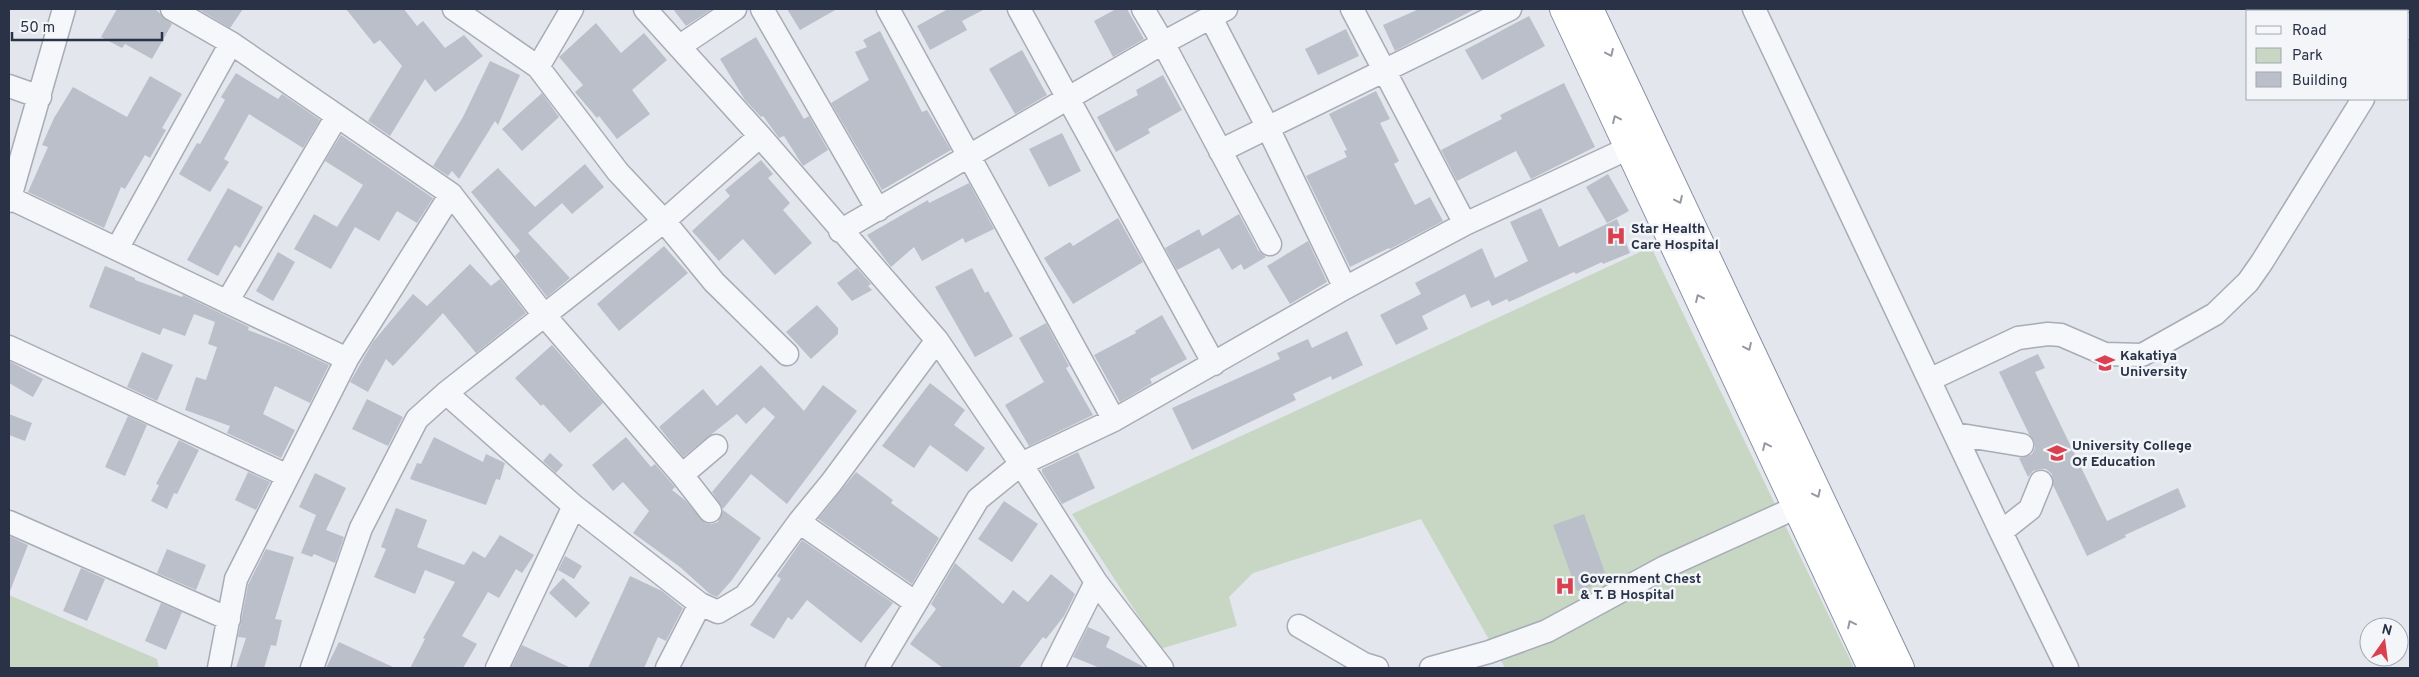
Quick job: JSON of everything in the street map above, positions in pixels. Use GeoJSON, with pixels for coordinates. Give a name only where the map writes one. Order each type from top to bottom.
{"type":"FeatureCollection","features":[{"type":"Feature","properties":{"kind":"highway"},"geometry":{"type":"LineString","coordinates":[[1564,9],[1630,148],[1795,508],[1872,668]]}},
{"type":"Feature","properties":{"kind":"highway"},"geometry":{"type":"LineString","coordinates":[[1589,9],[1900,668]]}},
{"type":"Feature","properties":{"kind":"street"},"geometry":{"type":"LineString","coordinates":[[64,9],[9,199],[347,359]]}},
{"type":"Feature","properties":{"kind":"street"},"geometry":{"type":"LineString","coordinates":[[172,9],[231,43],[452,194],[544,315],[682,475],[710,511]]}},
{"type":"Feature","properties":{"kind":"street"},"geometry":{"type":"LineString","coordinates":[[454,9],[538,67],[618,172],[664,220],[714,282],[788,354]]}},
{"type":"Feature","properties":{"kind":"street"},"geometry":{"type":"LineString","coordinates":[[538,67],[571,9]]}},
{"type":"Feature","properties":{"kind":"street"},"geometry":{"type":"LineString","coordinates":[[646,9],[760,136],[840,231],[937,340],[1021,464],[1096,582],[1162,668]]}},
{"type":"Feature","properties":{"kind":"street"},"geometry":{"type":"LineString","coordinates":[[680,46],[735,9]]}},
{"type":"Feature","properties":{"kind":"street"},"geometry":{"type":"LineString","coordinates":[[762,9],[878,210]]}},
{"type":"Feature","properties":{"kind":"street"},"geometry":{"type":"LineString","coordinates":[[888,9],[1114,420]]}},
{"type":"Feature","properties":{"kind":"street"},"geometry":{"type":"LineString","coordinates":[[1019,9],[1214,364]]}},
{"type":"Feature","properties":{"kind":"street"},"geometry":{"type":"LineString","coordinates":[[1143,9],[1270,244]]}},
{"type":"Feature","properties":{"kind":"street"},"geometry":{"type":"LineString","coordinates":[[1352,9],[1465,224]]}},
{"type":"Feature","properties":{"kind":"street"},"geometry":{"type":"LineString","coordinates":[[1220,151],[1510,9]]}},
{"type":"Feature","properties":{"kind":"street"},"geometry":{"type":"LineString","coordinates":[[1754,9],[2067,668]]}},
{"type":"Feature","properties":{"kind":"street"},"geometry":{"type":"LineString","coordinates":[[840,231],[1068,97],[1218,13],[1268,128],[1345,288]]}},
{"type":"Feature","properties":{"kind":"street"},"geometry":{"type":"LineString","coordinates":[[117,249],[231,43]]}},
{"type":"Feature","properties":{"kind":"street"},"geometry":{"type":"LineString","coordinates":[[9,86],[40,97]]}},
{"type":"Feature","properties":{"kind":"street"},"geometry":{"type":"LineString","coordinates":[[1931,380],[2018,338],[2032,334],[2061,335],[2105,354],[2142,354],[2215,314],[2238,292],[2262,262],[2363,100]]}},
{"type":"Feature","properties":{"kind":"street"},"geometry":{"type":"LineString","coordinates":[[227,302],[337,116]]}},
{"type":"Feature","properties":{"kind":"street"},"geometry":{"type":"LineString","coordinates":[[312,668],[361,528],[417,419],[446,393],[664,220],[760,136]]}},
{"type":"Feature","properties":{"kind":"street"},"geometry":{"type":"LineString","coordinates":[[877,668],[978,498],[1021,464],[1114,420],[1345,288],[1465,224],[1630,148]]}},
{"type":"Feature","properties":{"kind":"street"},"geometry":{"type":"LineString","coordinates":[[219,668],[236,579],[347,359],[452,194]]}},
{"type":"Feature","properties":{"kind":"street"},"geometry":{"type":"LineString","coordinates":[[446,393],[574,506],[700,604],[718,612],[745,596],[798,522],[831,484],[937,340]]}},
{"type":"Feature","properties":{"kind":"street"},"geometry":{"type":"LineString","coordinates":[[9,347],[288,476]]}},
{"type":"Feature","properties":{"kind":"street"},"geometry":{"type":"LineString","coordinates":[[1955,434],[2022,445]]}},
{"type":"Feature","properties":{"kind":"street"},"geometry":{"type":"LineString","coordinates":[[682,475],[716,446]]}},
{"type":"Feature","properties":{"kind":"street"},"geometry":{"type":"LineString","coordinates":[[2002,532],[2030,509],[2041,482]]}},
{"type":"Feature","properties":{"kind":"street"},"geometry":{"type":"LineString","coordinates":[[497,668],[574,506]]}},
{"type":"Feature","properties":{"kind":"street"},"geometry":{"type":"LineString","coordinates":[[1431,668],[1489,652],[1547,631],[1665,567],[1795,508]]}},
{"type":"Feature","properties":{"kind":"street"},"geometry":{"type":"LineString","coordinates":[[9,522],[229,619]]}},
{"type":"Feature","properties":{"kind":"street"},"geometry":{"type":"LineString","coordinates":[[798,522],[916,603]]}},
{"type":"Feature","properties":{"kind":"street"},"geometry":{"type":"LineString","coordinates":[[1053,668],[1096,582]]}},
{"type":"Feature","properties":{"kind":"street"},"geometry":{"type":"LineString","coordinates":[[667,668],[700,604]]}},
{"type":"Feature","properties":{"kind":"street"},"geometry":{"type":"LineString","coordinates":[[1299,626],[1364,664],[1377,668]]}},
{"type":"Feature","properties":{"kind":"green space"},"geometry":{"type":"Polygon","coordinates":[[[1651,247],[1854,668],[1505,668],[1421,519],[1253,573],[1229,597],[1237,626],[1160,649],[1072,514],[1651,247]]]}},
{"type":"Feature","properties":{"kind":"green space"},"geometry":{"type":"Polygon","coordinates":[[[9,595],[157,659],[159,668],[9,668],[9,595]]]}},
{"type":"Feature","properties":{"kind":"building"},"geometry":{"type":"Polygon","coordinates":[[[117,9],[155,9],[172,24],[152,59],[125,44],[122,48],[101,37],[117,9]]]}},
{"type":"Feature","properties":{"kind":"building"},"geometry":{"type":"Polygon","coordinates":[[[198,9],[243,9],[230,28],[198,9]]]}},
{"type":"Feature","properties":{"kind":"building"},"geometry":{"type":"Polygon","coordinates":[[[346,9],[404,9],[417,26],[423,21],[445,48],[464,35],[483,56],[435,92],[425,79],[390,136],[368,121],[402,66],[380,40],[374,44],[346,9]]]}},
{"type":"Feature","properties":{"kind":"building"},"geometry":{"type":"Polygon","coordinates":[[[673,9],[712,9],[686,26],[673,9]]]}},
{"type":"Feature","properties":{"kind":"building"},"geometry":{"type":"Polygon","coordinates":[[[787,9],[837,9],[800,30],[787,9]]]}},
{"type":"Feature","properties":{"kind":"building"},"geometry":{"type":"Polygon","coordinates":[[[948,9],[985,9],[962,21],[967,30],[930,50],[917,26],[948,9]]]}},
{"type":"Feature","properties":{"kind":"building"},"geometry":{"type":"Polygon","coordinates":[[[1116,9],[1127,9],[1144,39],[1113,57],[1094,21],[1116,9]]]}},
{"type":"Feature","properties":{"kind":"building"},"geometry":{"type":"Polygon","coordinates":[[[1419,9],[1475,9],[1395,51],[1383,25],[1419,9]]]}},
{"type":"Feature","properties":{"kind":"building"},"geometry":{"type":"Polygon","coordinates":[[[1529,16],[1545,46],[1482,80],[1465,50],[1529,16]]]}},
{"type":"Feature","properties":{"kind":"building"},"geometry":{"type":"Polygon","coordinates":[[[596,23],[621,53],[644,33],[667,60],[632,90],[650,114],[617,139],[599,116],[597,118],[575,92],[583,85],[559,57],[596,23]]]}},
{"type":"Feature","properties":{"kind":"building"},"geometry":{"type":"Polygon","coordinates":[[[1346,29],[1359,56],[1318,75],[1305,49],[1346,29]]]}},
{"type":"Feature","properties":{"kind":"building"},"geometry":{"type":"Polygon","coordinates":[[[880,31],[922,112],[927,110],[951,150],[882,190],[831,103],[869,80],[855,52],[867,47],[863,40],[880,31]]]}},
{"type":"Feature","properties":{"kind":"building"},"geometry":{"type":"Polygon","coordinates":[[[756,37],[804,119],[809,116],[828,150],[803,166],[784,136],[779,138],[763,116],[761,117],[745,100],[720,59],[756,37]]]}},
{"type":"Feature","properties":{"kind":"building"},"geometry":{"type":"Polygon","coordinates":[[[1022,50],[1047,95],[1015,114],[989,69],[1022,50]]]}},
{"type":"Feature","properties":{"kind":"building"},"geometry":{"type":"Polygon","coordinates":[[[490,61],[520,75],[498,125],[495,121],[459,179],[452,171],[448,176],[433,166],[463,117],[490,61]]]}},
{"type":"Feature","properties":{"kind":"building"},"geometry":{"type":"Polygon","coordinates":[[[236,73],[278,99],[282,94],[320,120],[303,148],[249,114],[224,159],[229,162],[210,192],[179,174],[197,143],[200,144],[225,100],[221,97],[236,73]]]}},
{"type":"Feature","properties":{"kind":"building"},"geometry":{"type":"Polygon","coordinates":[[[1163,75],[1182,110],[1148,129],[1150,133],[1116,152],[1097,117],[1138,95],[1136,90],[1163,75]]]}},
{"type":"Feature","properties":{"kind":"building"},"geometry":{"type":"Polygon","coordinates":[[[150,76],[182,94],[162,128],[166,130],[150,158],[145,155],[125,189],[121,187],[104,228],[28,192],[48,147],[42,145],[54,118],[73,87],[127,117],[150,76]]]}},
{"type":"Feature","properties":{"kind":"building"},"geometry":{"type":"Polygon","coordinates":[[[1564,83],[1595,147],[1531,179],[1516,151],[1457,181],[1441,150],[1502,119],[1500,115],[1564,83]]]}},
{"type":"Feature","properties":{"kind":"building"},"geometry":{"type":"Polygon","coordinates":[[[1376,91],[1390,119],[1380,123],[1399,161],[1394,164],[1415,205],[1430,197],[1443,221],[1390,249],[1350,267],[1306,176],[1347,157],[1344,151],[1347,150],[1329,114],[1376,91]]]}},
{"type":"Feature","properties":{"kind":"building"},"geometry":{"type":"Polygon","coordinates":[[[542,93],[559,117],[522,151],[502,129],[542,93]]]}},
{"type":"Feature","properties":{"kind":"building"},"geometry":{"type":"Polygon","coordinates":[[[1062,133],[1081,171],[1049,187],[1029,149],[1062,133]]]}},
{"type":"Feature","properties":{"kind":"building"},"geometry":{"type":"Polygon","coordinates":[[[341,135],[433,198],[417,223],[397,211],[379,241],[355,227],[331,269],[294,249],[314,214],[337,227],[363,185],[325,161],[341,135]]]}},
{"type":"Feature","properties":{"kind":"building"},"geometry":{"type":"Polygon","coordinates":[[[761,160],[773,174],[768,178],[790,203],[783,210],[812,243],[775,275],[743,239],[719,261],[692,231],[730,196],[725,190],[761,160]]]}},
{"type":"Feature","properties":{"kind":"building"},"geometry":{"type":"Polygon","coordinates":[[[585,164],[604,187],[572,214],[562,203],[528,233],[570,278],[547,297],[515,256],[520,251],[471,192],[498,168],[535,207],[585,164]]]}},
{"type":"Feature","properties":{"kind":"building"},"geometry":{"type":"Polygon","coordinates":[[[1608,174],[1629,211],[1607,223],[1586,187],[1608,174]]]}},
{"type":"Feature","properties":{"kind":"building"},"geometry":{"type":"Polygon","coordinates":[[[969,183],[994,229],[965,243],[963,238],[922,261],[914,247],[891,267],[867,235],[928,200],[929,203],[969,183]]]}},
{"type":"Feature","properties":{"kind":"building"},"geometry":{"type":"Polygon","coordinates":[[[228,188],[263,207],[240,248],[235,245],[218,276],[187,260],[228,188]]]}},
{"type":"Feature","properties":{"kind":"building"},"geometry":{"type":"Polygon","coordinates":[[[1541,208],[1559,247],[1617,219],[1630,253],[1603,264],[1602,262],[1576,274],[1574,272],[1509,302],[1507,299],[1492,306],[1489,300],[1471,308],[1465,294],[1422,316],[1428,329],[1396,345],[1380,315],[1421,294],[1415,283],[1482,248],[1495,278],[1528,261],[1510,222],[1541,208]]]}},
{"type":"Feature","properties":{"kind":"building"},"geometry":{"type":"Polygon","coordinates":[[[1239,214],[1258,250],[1266,257],[1244,270],[1241,264],[1232,270],[1219,248],[1177,270],[1165,248],[1199,229],[1202,236],[1239,214]]]}},
{"type":"Feature","properties":{"kind":"building"},"geometry":{"type":"Polygon","coordinates":[[[1118,218],[1143,262],[1073,304],[1044,258],[1070,242],[1073,246],[1118,218]]]}},
{"type":"Feature","properties":{"kind":"building"},"geometry":{"type":"Polygon","coordinates":[[[1308,241],[1327,282],[1290,304],[1267,266],[1308,241]]]}},
{"type":"Feature","properties":{"kind":"building"},"geometry":{"type":"Polygon","coordinates":[[[664,246],[688,273],[619,331],[597,304],[664,246]]]}},
{"type":"Feature","properties":{"kind":"building"},"geometry":{"type":"Polygon","coordinates":[[[278,252],[295,262],[273,301],[256,291],[278,252]]]}},
{"type":"Feature","properties":{"kind":"building"},"geometry":{"type":"Polygon","coordinates":[[[470,264],[491,286],[500,279],[526,313],[476,353],[443,313],[393,366],[386,359],[368,392],[350,382],[373,342],[413,294],[427,306],[470,264]]]}},
{"type":"Feature","properties":{"kind":"building"},"geometry":{"type":"Polygon","coordinates":[[[105,266],[135,278],[135,280],[182,297],[183,295],[249,327],[248,330],[287,345],[329,365],[310,403],[275,386],[263,414],[295,430],[281,458],[227,433],[230,426],[185,410],[196,377],[206,380],[217,347],[208,344],[215,322],[194,314],[185,336],[163,328],[160,335],[89,307],[105,266]]]}},
{"type":"Feature","properties":{"kind":"building"},"geometry":{"type":"Polygon","coordinates":[[[857,268],[871,284],[868,286],[872,290],[852,301],[837,283],[857,268]]]}},
{"type":"Feature","properties":{"kind":"building"},"geometry":{"type":"Polygon","coordinates":[[[972,268],[985,293],[988,291],[1013,336],[975,357],[935,287],[972,268]]]}},
{"type":"Feature","properties":{"kind":"building"},"geometry":{"type":"Polygon","coordinates":[[[817,305],[838,328],[838,334],[811,359],[786,332],[817,305]]]}},
{"type":"Feature","properties":{"kind":"building"},"geometry":{"type":"Polygon","coordinates":[[[1162,315],[1187,359],[1150,379],[1152,383],[1120,402],[1094,355],[1136,333],[1135,331],[1162,315]]]}},
{"type":"Feature","properties":{"kind":"building"},"geometry":{"type":"Polygon","coordinates":[[[1046,323],[1069,366],[1066,368],[1093,415],[1029,446],[1005,405],[1044,382],[1019,338],[1046,323]]]}},
{"type":"Feature","properties":{"kind":"building"},"geometry":{"type":"Polygon","coordinates":[[[1347,331],[1363,365],[1332,380],[1331,376],[1293,394],[1296,400],[1192,450],[1172,408],[1280,359],[1277,353],[1308,339],[1312,348],[1347,331]]]}},
{"type":"Feature","properties":{"kind":"building"},"geometry":{"type":"Polygon","coordinates":[[[552,345],[603,403],[570,433],[515,378],[552,345]]]}},
{"type":"Feature","properties":{"kind":"building"},"geometry":{"type":"Polygon","coordinates":[[[142,352],[173,365],[157,401],[127,387],[142,352]]]}},
{"type":"Feature","properties":{"kind":"building"},"geometry":{"type":"Polygon","coordinates":[[[2038,354],[2045,368],[2035,372],[2107,521],[2178,488],[2186,507],[2125,535],[2126,537],[2087,556],[2053,485],[2052,474],[2046,469],[2040,469],[2033,471],[2028,477],[2019,458],[2032,454],[2035,448],[2034,441],[1999,372],[2038,354]]]}},
{"type":"Feature","properties":{"kind":"building"},"geometry":{"type":"Polygon","coordinates":[[[9,361],[43,379],[33,397],[9,383],[9,361]]]}},
{"type":"Feature","properties":{"kind":"building"},"geometry":{"type":"Polygon","coordinates":[[[761,365],[804,411],[823,385],[857,411],[787,504],[751,474],[723,509],[712,492],[775,417],[764,407],[746,424],[737,414],[683,457],[659,427],[703,389],[717,406],[761,365]]]}},
{"type":"Feature","properties":{"kind":"building"},"geometry":{"type":"Polygon","coordinates":[[[930,383],[965,410],[954,425],[985,448],[967,472],[930,445],[914,468],[882,446],[930,383]]]}},
{"type":"Feature","properties":{"kind":"building"},"geometry":{"type":"Polygon","coordinates":[[[367,399],[403,417],[388,446],[352,429],[367,399]]]}},
{"type":"Feature","properties":{"kind":"building"},"geometry":{"type":"Polygon","coordinates":[[[9,414],[32,423],[25,441],[9,435],[9,414]]]}},
{"type":"Feature","properties":{"kind":"building"},"geometry":{"type":"Polygon","coordinates":[[[128,416],[147,425],[125,476],[105,467],[128,416]]]}},
{"type":"Feature","properties":{"kind":"building"},"geometry":{"type":"Polygon","coordinates":[[[434,437],[483,462],[486,454],[505,463],[500,480],[496,479],[486,505],[410,479],[417,463],[421,464],[434,437]]]}},
{"type":"Feature","properties":{"kind":"building"},"geometry":{"type":"Polygon","coordinates":[[[626,437],[651,467],[655,464],[675,487],[672,490],[685,500],[705,523],[718,522],[723,510],[761,538],[732,580],[717,597],[710,594],[680,567],[633,533],[649,511],[623,482],[613,491],[592,465],[626,437]]]}},
{"type":"Feature","properties":{"kind":"building"},"geometry":{"type":"Polygon","coordinates":[[[179,440],[199,450],[177,494],[174,493],[167,509],[151,501],[159,485],[156,484],[179,440]]]}},
{"type":"Feature","properties":{"kind":"building"},"geometry":{"type":"Polygon","coordinates":[[[1078,452],[1095,488],[1062,504],[1042,469],[1078,452]]]}},
{"type":"Feature","properties":{"kind":"building"},"geometry":{"type":"Polygon","coordinates":[[[550,453],[563,465],[556,473],[543,461],[550,453]]]}},
{"type":"Feature","properties":{"kind":"building"},"geometry":{"type":"Polygon","coordinates":[[[248,472],[270,482],[256,510],[235,500],[248,472]]]}},
{"type":"Feature","properties":{"kind":"building"},"geometry":{"type":"Polygon","coordinates":[[[856,472],[893,500],[891,503],[939,538],[912,584],[818,519],[856,472]]]}},
{"type":"Feature","properties":{"kind":"building"},"geometry":{"type":"Polygon","coordinates":[[[315,473],[346,488],[326,530],[344,537],[335,563],[314,554],[312,557],[301,553],[316,515],[299,507],[315,473]]]}},
{"type":"Feature","properties":{"kind":"building"},"geometry":{"type":"Polygon","coordinates":[[[1004,501],[1038,524],[1012,562],[978,539],[1004,501]]]}},
{"type":"Feature","properties":{"kind":"building"},"geometry":{"type":"Polygon","coordinates":[[[396,508],[427,520],[417,547],[464,565],[473,551],[485,558],[500,535],[534,555],[522,573],[516,569],[499,598],[488,592],[462,636],[477,644],[463,668],[410,668],[425,639],[423,638],[455,582],[425,570],[415,594],[374,577],[386,549],[381,547],[396,508]]]}},
{"type":"Feature","properties":{"kind":"building"},"geometry":{"type":"Polygon","coordinates":[[[1584,514],[1608,581],[1577,591],[1553,525],[1584,514]]]}},
{"type":"Feature","properties":{"kind":"building"},"geometry":{"type":"Polygon","coordinates":[[[9,536],[28,545],[10,591],[9,591],[9,536]]]}},
{"type":"Feature","properties":{"kind":"building"},"geometry":{"type":"Polygon","coordinates":[[[802,540],[893,603],[861,643],[807,600],[792,620],[788,617],[774,639],[750,625],[781,579],[777,576],[802,540]]]}},
{"type":"Feature","properties":{"kind":"building"},"geometry":{"type":"Polygon","coordinates":[[[167,549],[206,565],[196,590],[157,573],[167,549]]]}},
{"type":"Feature","properties":{"kind":"building"},"geometry":{"type":"Polygon","coordinates":[[[266,549],[294,557],[275,619],[282,620],[276,646],[271,645],[264,668],[236,668],[246,638],[238,637],[248,585],[266,549]]]}},
{"type":"Feature","properties":{"kind":"building"},"geometry":{"type":"Polygon","coordinates":[[[565,556],[582,566],[574,579],[558,570],[565,556]]]}},
{"type":"Feature","properties":{"kind":"building"},"geometry":{"type":"Polygon","coordinates":[[[955,563],[1003,604],[1013,590],[1028,602],[1051,574],[1075,594],[1064,616],[1046,639],[1043,637],[1019,668],[943,668],[910,644],[936,609],[931,604],[955,563]]]}},
{"type":"Feature","properties":{"kind":"building"},"geometry":{"type":"Polygon","coordinates":[[[81,568],[105,579],[87,621],[63,611],[81,568]]]}},
{"type":"Feature","properties":{"kind":"building"},"geometry":{"type":"Polygon","coordinates":[[[630,576],[662,591],[683,608],[666,641],[658,637],[644,668],[588,668],[630,576]]]}},
{"type":"Feature","properties":{"kind":"building"},"geometry":{"type":"Polygon","coordinates":[[[563,578],[590,603],[576,618],[549,593],[563,578]]]}},
{"type":"Feature","properties":{"kind":"building"},"geometry":{"type":"Polygon","coordinates":[[[161,603],[182,612],[166,650],[145,641],[161,603]]]}},
{"type":"Feature","properties":{"kind":"building"},"geometry":{"type":"Polygon","coordinates":[[[1088,627],[1110,637],[1106,647],[1146,668],[1100,668],[1073,657],[1088,627]]]}},
{"type":"Feature","properties":{"kind":"building"},"geometry":{"type":"Polygon","coordinates":[[[339,642],[395,668],[326,668],[339,642]]]}},
{"type":"Feature","properties":{"kind":"building"},"geometry":{"type":"Polygon","coordinates":[[[522,645],[571,668],[511,668],[522,645]]]}},
{"type":"Feature","properties":{"kind":"place","name":"Star Health Care Hospital"},"geometry":{"type":"Point","coordinates":[1616,236]}},
{"type":"Feature","properties":{"kind":"place","name":"Kakatiya University"},"geometry":{"type":"Point","coordinates":[2105,363]}},
{"type":"Feature","properties":{"kind":"place","name":"University College Of Education"},"geometry":{"type":"Point","coordinates":[2057,453]}},
{"type":"Feature","properties":{"kind":"place","name":"Government Chest & T. B Hospital"},"geometry":{"type":"Point","coordinates":[1565,586]}}]}
